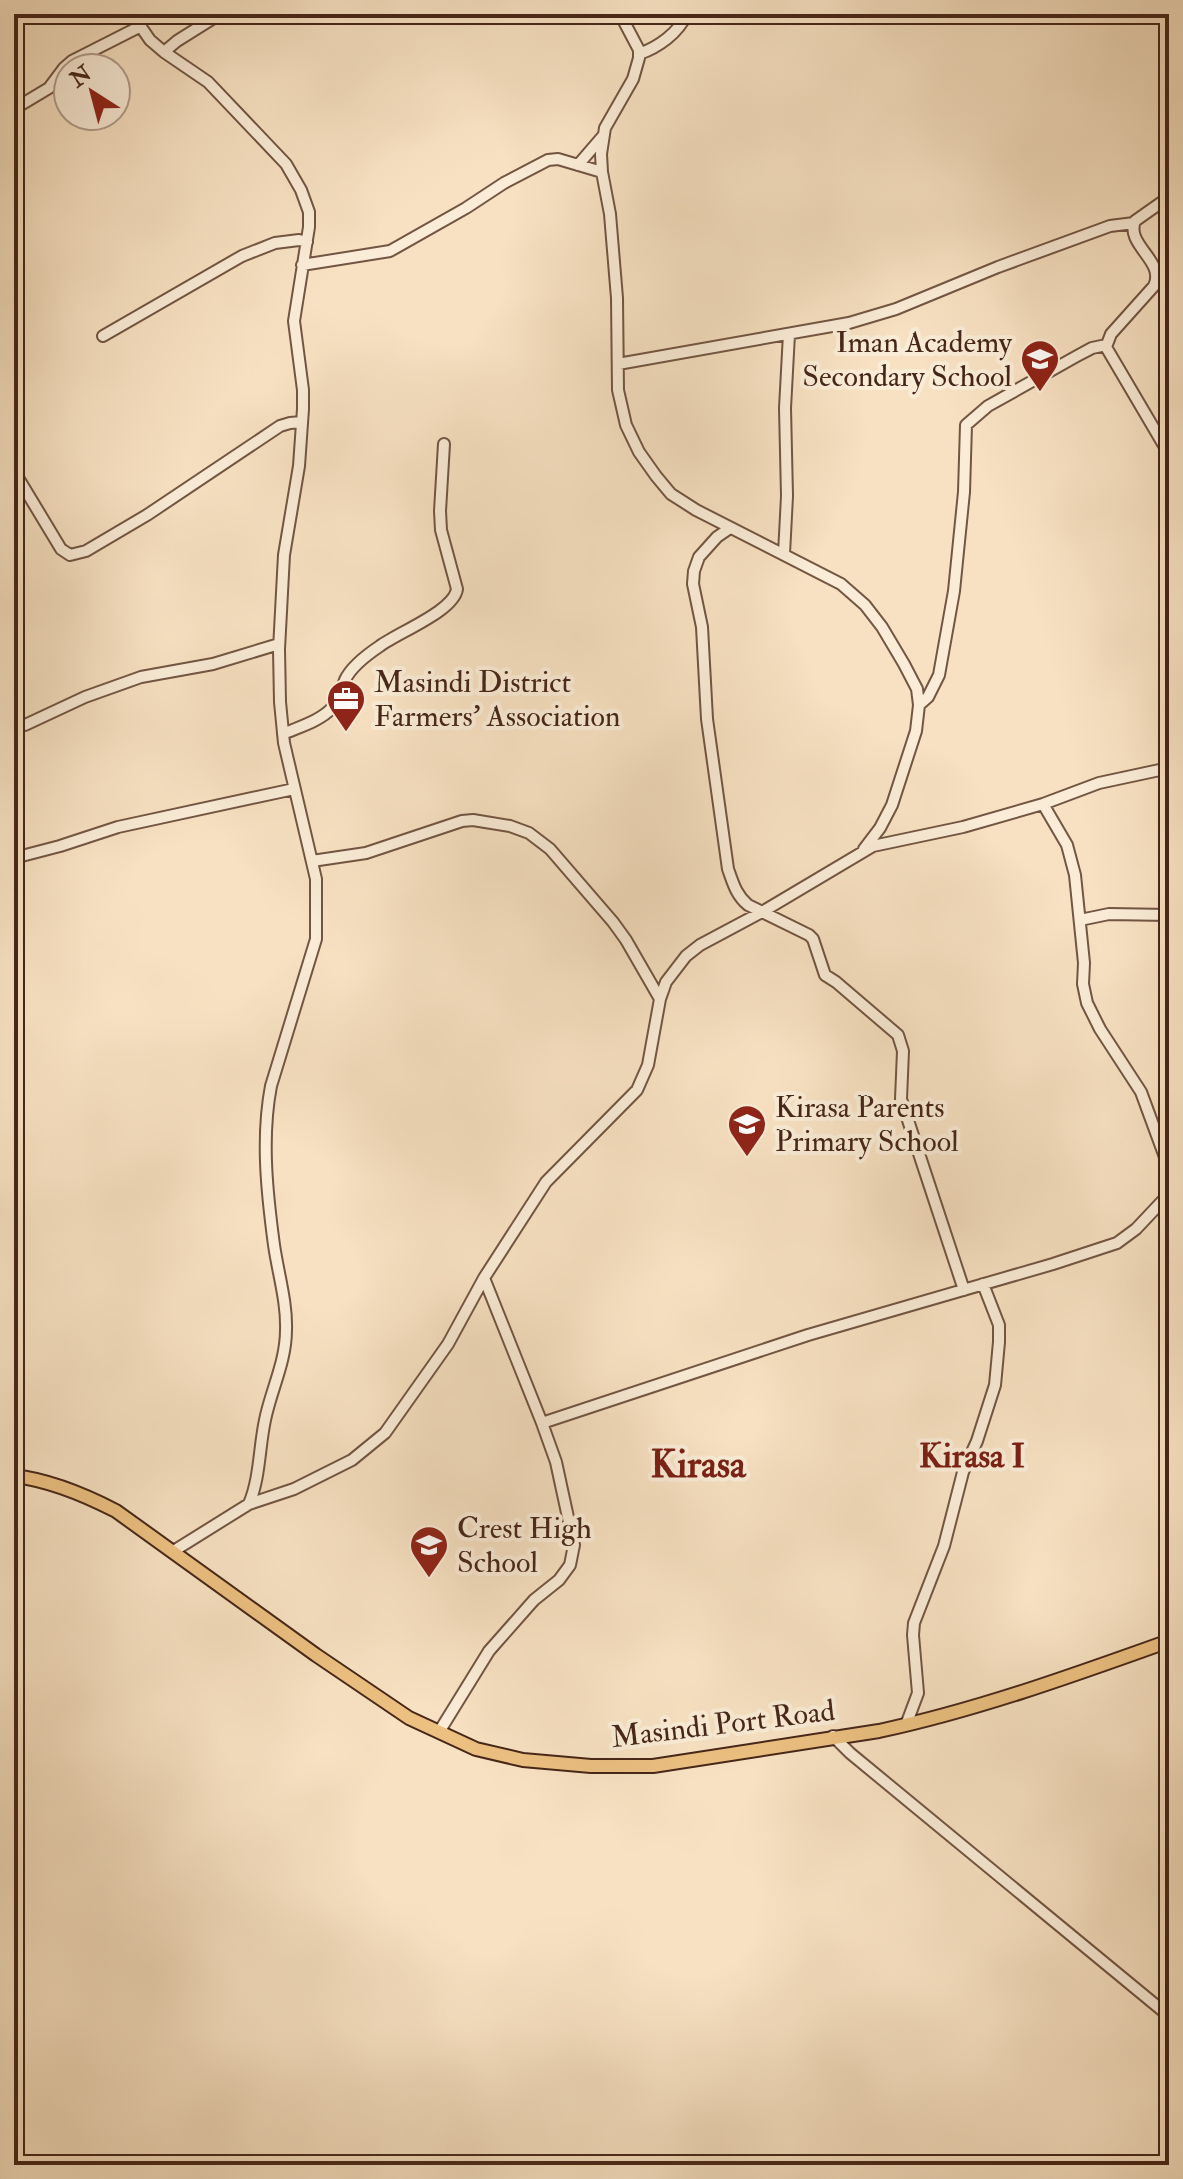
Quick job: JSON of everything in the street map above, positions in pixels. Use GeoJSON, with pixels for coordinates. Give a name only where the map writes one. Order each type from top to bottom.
{"type":"FeatureCollection","features":[{"type":"Feature","properties":{"kind":"main road","name":"Masindi Port Road"},"geometry":{"type":"LineString","coordinates":[[14,1476],[94,1499],[116,1511],[409,1718],[476,1749],[523,1760],[591,1766],[653,1766],[906,1725],[1036,1686],[1169,1641]]}},
{"type":"Feature","properties":{"kind":"street"},"geometry":{"type":"LineString","coordinates":[[132,14],[139,27],[164,52],[208,82],[286,164],[309,208],[309,227],[294,321],[303,390],[299,466],[284,555],[279,644],[283,734],[316,879],[316,939],[267,1105],[264,1137],[286,1330],[283,1361],[259,1451],[257,1486],[249,1504]]}},
{"type":"Feature","properties":{"kind":"street"},"geometry":{"type":"LineString","coordinates":[[164,52],[220,14]]}},
{"type":"Feature","properties":{"kind":"street"},"geometry":{"type":"LineString","coordinates":[[620,14],[639,54],[633,79],[605,128],[601,154],[617,298],[618,390],[626,425],[639,452],[671,494],[730,528],[841,584],[865,605],[904,664],[917,689],[916,731],[892,805],[863,850]]}},
{"type":"Feature","properties":{"kind":"street"},"geometry":{"type":"LineString","coordinates":[[639,54],[650,50],[674,32],[687,14]]}},
{"type":"Feature","properties":{"kind":"street"},"geometry":{"type":"LineString","coordinates":[[14,109],[49,88],[68,63],[139,27]]}},
{"type":"Feature","properties":{"kind":"street"},"geometry":{"type":"LineString","coordinates":[[578,165],[603,136]]}},
{"type":"Feature","properties":{"kind":"street"},"geometry":{"type":"LineString","coordinates":[[302,265],[390,251],[545,162],[558,159],[602,172]]}},
{"type":"Feature","properties":{"kind":"street"},"geometry":{"type":"LineString","coordinates":[[618,364],[849,323],[1110,226],[1134,223],[1169,197]]}},
{"type":"Feature","properties":{"kind":"street"},"geometry":{"type":"LineString","coordinates":[[1134,223],[1133,232],[1156,270],[1157,279],[1111,334],[1106,345],[1169,454]]}},
{"type":"Feature","properties":{"kind":"street"},"geometry":{"type":"LineString","coordinates":[[103,336],[242,256],[275,243],[307,242]]}},
{"type":"Feature","properties":{"kind":"street"},"geometry":{"type":"LineString","coordinates":[[784,554],[789,334]]}},
{"type":"Feature","properties":{"kind":"street"},"geometry":{"type":"LineString","coordinates":[[919,705],[928,697],[939,675],[954,591],[965,473],[966,425],[988,406],[1092,348],[1106,345]]}},
{"type":"Feature","properties":{"kind":"street"},"geometry":{"type":"LineString","coordinates":[[14,471],[61,549],[70,555],[86,551],[147,515],[280,426],[302,422]]}},
{"type":"Feature","properties":{"kind":"street"},"geometry":{"type":"LineString","coordinates":[[283,734],[331,710],[348,675],[366,658],[400,633],[441,610],[456,596],[456,584],[441,530],[444,444]]}},
{"type":"Feature","properties":{"kind":"street"},"geometry":{"type":"LineString","coordinates":[[730,528],[699,557],[693,584],[702,627],[707,719],[728,869],[742,900],[809,935],[825,975],[898,1035],[903,1051],[901,1099],[964,1290]]}},
{"type":"Feature","properties":{"kind":"street"},"geometry":{"type":"LineString","coordinates":[[25,725],[85,697],[141,677],[213,664],[279,644]]}},
{"type":"Feature","properties":{"kind":"street"},"geometry":{"type":"LineString","coordinates":[[172,1552],[249,1504],[294,1489],[352,1460],[385,1433],[448,1344],[484,1278],[546,1182],[637,1090],[648,1065],[666,982],[686,956],[863,850],[881,843],[963,827],[1043,804],[1099,783],[1169,768]]}},
{"type":"Feature","properties":{"kind":"street"},"geometry":{"type":"LineString","coordinates":[[14,858],[118,827],[294,789]]}},
{"type":"Feature","properties":{"kind":"street"},"geometry":{"type":"LineString","coordinates":[[1043,804],[1067,845],[1075,875],[1087,1003],[1141,1092],[1169,1168]]}},
{"type":"Feature","properties":{"kind":"street"},"geometry":{"type":"LineString","coordinates":[[312,861],[366,853],[462,821],[497,823],[529,833],[550,849],[613,922],[660,999]]}},
{"type":"Feature","properties":{"kind":"street"},"geometry":{"type":"LineString","coordinates":[[1080,920],[1109,914],[1169,915]]}},
{"type":"Feature","properties":{"kind":"street"},"geometry":{"type":"LineString","coordinates":[[542,1423],[808,1335],[1117,1243],[1136,1229],[1169,1194]]}},
{"type":"Feature","properties":{"kind":"street"},"geometry":{"type":"LineString","coordinates":[[439,1732],[489,1651],[570,1565],[574,1545],[556,1462],[484,1278]]}},
{"type":"Feature","properties":{"kind":"street"},"geometry":{"type":"LineString","coordinates":[[906,1725],[918,1693],[914,1623],[944,1546],[963,1472],[977,1441],[995,1385],[999,1325],[983,1284]]}},
{"type":"Feature","properties":{"kind":"street"},"geometry":{"type":"LineString","coordinates":[[833,1736],[1169,2016]]}},
{"type":"Feature","properties":{"kind":"place","name":"Iman Academy Secondary School"},"geometry":{"type":"Point","coordinates":[1040,393]}},
{"type":"Feature","properties":{"kind":"place","name":"Masindi District Farmers' Association"},"geometry":{"type":"Point","coordinates":[346,733]}},
{"type":"Feature","properties":{"kind":"place","name":"Kirasa Parents Primary School"},"geometry":{"type":"Point","coordinates":[747,1158]}},
{"type":"Feature","properties":{"kind":"place","name":"Crest High School"},"geometry":{"type":"Point","coordinates":[429,1579]}},
{"type":"Feature","properties":{"kind":"district","name":"Kirasa I"},"geometry":{"type":"Point","coordinates":[972,1456]}},
{"type":"Feature","properties":{"kind":"district","name":"Kirasa"},"geometry":{"type":"Point","coordinates":[698,1465]}}]}
